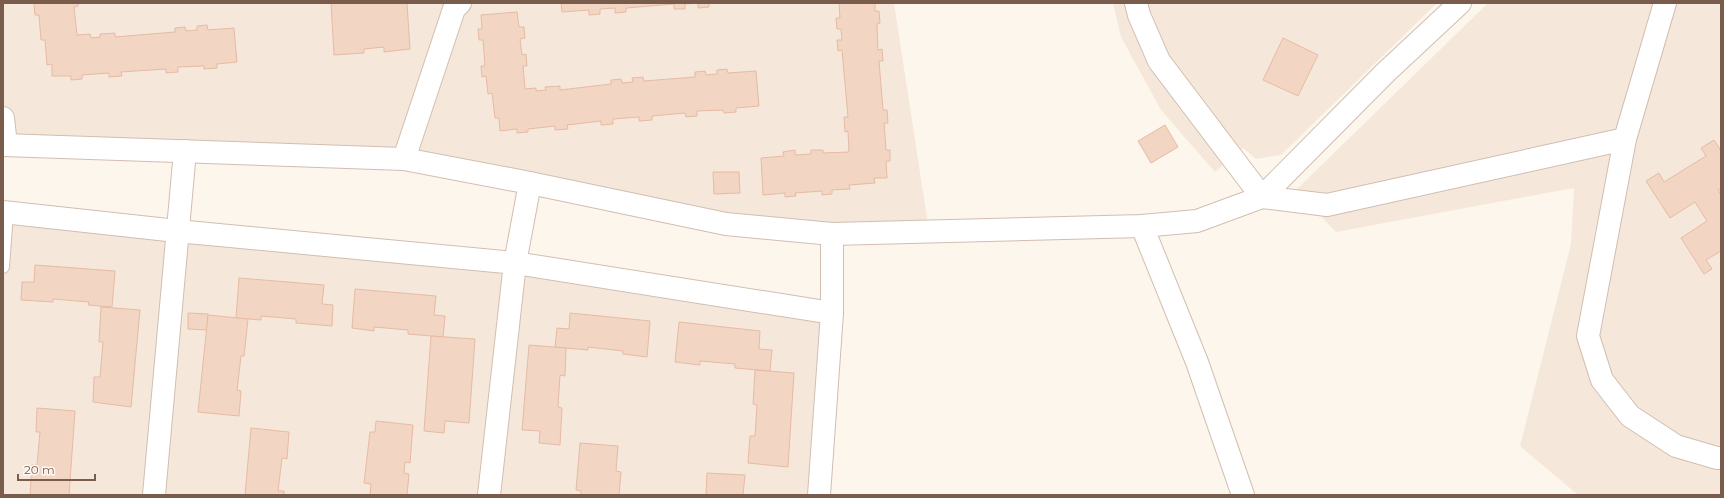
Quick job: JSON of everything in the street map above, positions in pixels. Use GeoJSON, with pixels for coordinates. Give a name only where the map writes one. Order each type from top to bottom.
{"type":"FeatureCollection","features":[{"type":"Feature","properties":{"kind":"street"},"geometry":{"type":"LineString","coordinates":[[404,159],[454,9],[460,3]]}},
{"type":"Feature","properties":{"kind":"street"},"geometry":{"type":"LineString","coordinates":[[1136,3],[1139,15],[1159,62],[1262,197],[1327,205],[1625,139]]}},
{"type":"Feature","properties":{"kind":"street"},"geometry":{"type":"LineString","coordinates":[[3,118],[5,145],[404,159],[530,183],[726,224],[832,234],[1142,226],[1197,221],[1262,197],[1385,73],[1460,3]]}},
{"type":"Feature","properties":{"kind":"street"},"geometry":{"type":"LineString","coordinates":[[1665,3],[1625,139],[1588,336],[1602,380],[1630,416],[1676,446],[1721,458]]}},
{"type":"Feature","properties":{"kind":"street"},"geometry":{"type":"LineString","coordinates":[[154,495],[185,151]]}},
{"type":"Feature","properties":{"kind":"street"},"geometry":{"type":"LineString","coordinates":[[489,495],[515,263],[530,183]]}},
{"type":"Feature","properties":{"kind":"street"},"geometry":{"type":"LineString","coordinates":[[5,213],[515,263],[832,312]]}},
{"type":"Feature","properties":{"kind":"street"},"geometry":{"type":"LineString","coordinates":[[1142,226],[1197,362],[1243,495]]}},
{"type":"Feature","properties":{"kind":"street"},"geometry":{"type":"LineString","coordinates":[[819,495],[832,312],[832,234]]}},
{"type":"Feature","properties":{"kind":"lane"},"geometry":{"type":"LineString","coordinates":[[3,267],[5,213]]}},
{"type":"Feature","properties":{"kind":"shaded area"},"geometry":{"type":"Polygon","coordinates":[[[3,3],[894,3],[929,231],[832,234],[404,159],[6,145],[3,118],[3,3]]]}},
{"type":"Feature","properties":{"kind":"shaded area"},"geometry":{"type":"Polygon","coordinates":[[[1113,3],[1437,3],[1281,155],[1256,159],[1243,148],[1215,172],[1161,110],[1121,37],[1113,3]]]}},
{"type":"Feature","properties":{"kind":"shaded area"},"geometry":{"type":"Polygon","coordinates":[[[1488,3],[1721,3],[1721,495],[1578,495],[1520,446],[1571,244],[1574,188],[1336,232],[1296,190],[1488,3]]]}},
{"type":"Feature","properties":{"kind":"shaded area"},"geometry":{"type":"Polygon","coordinates":[[[3,212],[832,313],[819,495],[3,495],[3,212]]]}},
{"type":"Feature","properties":{"kind":"building"},"geometry":{"type":"Polygon","coordinates":[[[34,3],[78,3],[78,6],[74,7],[77,35],[90,34],[91,38],[100,37],[100,34],[115,33],[115,37],[175,32],[175,28],[185,27],[186,31],[197,30],[197,26],[207,25],[208,30],[234,28],[237,62],[217,64],[217,68],[204,69],[204,66],[178,67],[178,72],[166,73],[166,69],[121,72],[122,76],[109,77],[109,73],[82,75],[82,79],[71,80],[71,76],[52,76],[52,64],[47,65],[45,40],[41,40],[39,15],[35,15],[34,3]]]}},
{"type":"Feature","properties":{"kind":"building"},"geometry":{"type":"Polygon","coordinates":[[[331,3],[407,3],[410,49],[384,52],[384,47],[364,49],[364,53],[334,55],[331,3]]]}},
{"type":"Feature","properties":{"kind":"building"},"geometry":{"type":"Polygon","coordinates":[[[561,3],[698,3],[685,4],[685,9],[674,9],[674,4],[626,8],[626,12],[615,13],[615,8],[600,9],[600,14],[589,15],[589,10],[562,12],[561,3]]]}},
{"type":"Feature","properties":{"kind":"building"},"geometry":{"type":"Polygon","coordinates":[[[698,3],[709,3],[709,7],[698,8],[698,3]]]}},
{"type":"Feature","properties":{"kind":"building"},"geometry":{"type":"Polygon","coordinates":[[[839,3],[875,3],[875,11],[879,11],[880,23],[877,24],[878,50],[882,49],[883,61],[879,61],[883,110],[887,110],[888,123],[884,123],[886,150],[890,150],[890,161],[886,161],[887,178],[874,178],[875,183],[849,185],[850,189],[832,190],[832,194],[822,195],[822,191],[795,193],[796,196],[785,197],[785,193],[763,195],[761,158],[784,156],[783,152],[795,150],[795,155],[811,154],[811,150],[823,150],[823,153],[849,152],[848,131],[845,132],[844,117],[848,117],[842,50],[838,51],[837,40],[842,40],[841,29],[837,29],[836,18],[840,18],[839,3]]]}},
{"type":"Feature","properties":{"kind":"building"},"geometry":{"type":"Polygon","coordinates":[[[517,12],[519,27],[524,27],[525,38],[520,39],[522,55],[526,54],[527,66],[523,66],[525,89],[536,88],[536,91],[546,90],[545,87],[560,86],[560,90],[611,84],[611,80],[621,79],[622,83],[633,82],[632,78],[643,77],[644,81],[695,77],[695,72],[705,71],[706,75],[717,74],[717,70],[727,69],[728,73],[756,71],[759,106],[736,108],[736,112],[724,113],[723,110],[697,111],[697,116],[686,117],[685,113],[652,116],[652,120],[639,121],[639,117],[613,119],[613,124],[601,125],[601,121],[567,125],[568,129],[555,130],[555,126],[528,129],[528,132],[517,133],[517,129],[500,131],[499,118],[495,118],[492,93],[488,94],[486,76],[482,77],[481,66],[485,66],[483,40],[479,40],[478,29],[482,29],[481,15],[517,12]]]}},
{"type":"Feature","properties":{"kind":"building"},"geometry":{"type":"Polygon","coordinates":[[[1283,38],[1318,55],[1298,96],[1263,80],[1283,38]]]}},
{"type":"Feature","properties":{"kind":"building"},"geometry":{"type":"Polygon","coordinates":[[[1165,125],[1178,147],[1151,163],[1138,141],[1165,125]]]}},
{"type":"Feature","properties":{"kind":"building"},"geometry":{"type":"Polygon","coordinates":[[[1714,140],[1721,151],[1721,189],[1718,190],[1721,195],[1721,251],[1706,260],[1712,269],[1704,274],[1681,238],[1707,221],[1695,202],[1670,218],[1646,181],[1659,173],[1664,182],[1706,156],[1701,148],[1714,140]]]}},
{"type":"Feature","properties":{"kind":"building"},"geometry":{"type":"Polygon","coordinates":[[[713,172],[739,172],[740,193],[714,194],[713,172]]]}},
{"type":"Feature","properties":{"kind":"building"},"geometry":{"type":"Polygon","coordinates":[[[35,265],[115,271],[112,307],[88,305],[89,302],[53,299],[53,302],[21,300],[22,282],[34,282],[35,265]]]}},
{"type":"Feature","properties":{"kind":"building"},"geometry":{"type":"Polygon","coordinates":[[[239,278],[324,285],[322,304],[333,305],[332,326],[296,323],[296,319],[261,316],[261,320],[236,318],[239,278]]]}},
{"type":"Feature","properties":{"kind":"building"},"geometry":{"type":"Polygon","coordinates":[[[355,289],[436,296],[434,315],[445,316],[443,337],[408,334],[408,330],[374,327],[374,331],[352,328],[355,289]]]}},
{"type":"Feature","properties":{"kind":"building"},"geometry":{"type":"Polygon","coordinates":[[[101,307],[140,310],[131,407],[93,402],[94,377],[100,377],[103,342],[99,342],[101,307]]]}},
{"type":"Feature","properties":{"kind":"building"},"geometry":{"type":"Polygon","coordinates":[[[188,313],[208,314],[207,330],[188,329],[188,313]]]}},
{"type":"Feature","properties":{"kind":"building"},"geometry":{"type":"Polygon","coordinates":[[[570,313],[650,321],[647,357],[623,354],[623,351],[588,347],[588,350],[555,347],[557,328],[569,329],[570,313]]]}},
{"type":"Feature","properties":{"kind":"building"},"geometry":{"type":"Polygon","coordinates":[[[208,315],[248,319],[244,356],[241,356],[237,390],[241,391],[239,416],[198,412],[208,315]]]}},
{"type":"Feature","properties":{"kind":"building"},"geometry":{"type":"Polygon","coordinates":[[[679,322],[760,331],[759,349],[772,350],[770,371],[735,368],[735,364],[700,361],[700,365],[675,362],[679,322]]]}},
{"type":"Feature","properties":{"kind":"building"},"geometry":{"type":"Polygon","coordinates":[[[431,336],[475,339],[469,423],[445,421],[444,433],[424,431],[431,336]]]}},
{"type":"Feature","properties":{"kind":"building"},"geometry":{"type":"Polygon","coordinates":[[[529,345],[566,348],[565,376],[560,375],[558,407],[562,408],[560,445],[539,443],[540,431],[522,430],[529,345]]]}},
{"type":"Feature","properties":{"kind":"building"},"geometry":{"type":"Polygon","coordinates":[[[755,370],[794,373],[788,467],[748,463],[750,436],[755,436],[757,405],[753,404],[755,370]]]}},
{"type":"Feature","properties":{"kind":"building"},"geometry":{"type":"Polygon","coordinates":[[[37,408],[75,411],[69,495],[30,495],[32,465],[37,465],[40,432],[36,432],[37,408]]]}},
{"type":"Feature","properties":{"kind":"building"},"geometry":{"type":"Polygon","coordinates":[[[376,421],[413,425],[410,463],[405,462],[404,473],[409,474],[407,495],[370,495],[371,484],[364,483],[370,432],[375,432],[376,421]]]}},
{"type":"Feature","properties":{"kind":"building"},"geometry":{"type":"Polygon","coordinates":[[[251,428],[289,432],[287,459],[282,458],[278,491],[284,491],[284,495],[245,495],[251,428]]]}},
{"type":"Feature","properties":{"kind":"building"},"geometry":{"type":"Polygon","coordinates":[[[580,443],[618,446],[616,471],[621,472],[619,495],[581,495],[581,491],[576,490],[580,443]]]}},
{"type":"Feature","properties":{"kind":"building"},"geometry":{"type":"Polygon","coordinates":[[[707,473],[745,475],[743,495],[706,495],[707,473]]]}}]}
